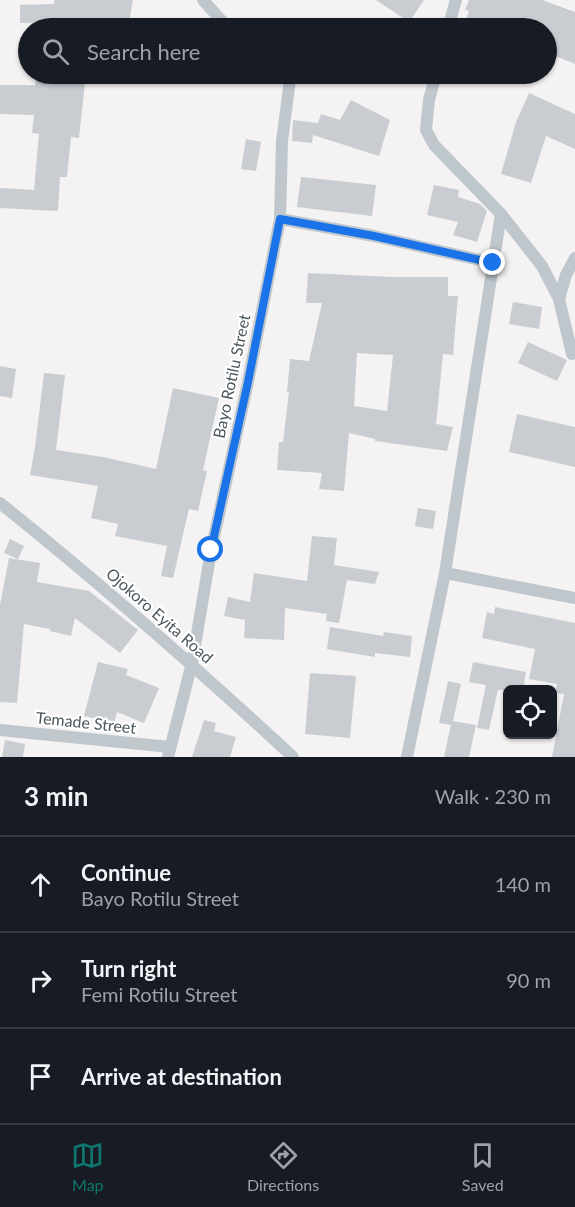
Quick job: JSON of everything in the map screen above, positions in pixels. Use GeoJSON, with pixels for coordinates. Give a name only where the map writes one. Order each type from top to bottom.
{"type":"FeatureCollection","features":[{"type":"Feature","properties":{"kind":"street"},"geometry":{"type":"LineString","coordinates":[[203,0],[219,18]]}},
{"type":"Feature","properties":{"kind":"street"},"geometry":{"type":"LineString","coordinates":[[451,18],[456,0]]}},
{"type":"Feature","properties":{"kind":"street","name":"Bayo Rotilu Street"},"geometry":{"type":"LineString","coordinates":[[169,752],[192,663],[211,550],[280,219],[282,141],[289,84]]}},
{"type":"Feature","properties":{"kind":"street"},"geometry":{"type":"LineString","coordinates":[[433,84],[426,130],[434,145],[501,214],[542,266],[559,299],[572,354]]}},
{"type":"Feature","properties":{"kind":"street"},"geometry":{"type":"LineString","coordinates":[[407,757],[445,573],[501,214]]}},
{"type":"Feature","properties":{"kind":"street"},"geometry":{"type":"LineString","coordinates":[[280,219],[374,236],[493,263]]}},
{"type":"Feature","properties":{"kind":"street"},"geometry":{"type":"LineString","coordinates":[[559,299],[566,275],[575,258]]}},
{"type":"Feature","properties":{"kind":"street","name":"Ojokoro Eyita Road"},"geometry":{"type":"LineString","coordinates":[[0,503],[192,663],[293,757]]}},
{"type":"Feature","properties":{"kind":"street"},"geometry":{"type":"LineString","coordinates":[[445,573],[575,598]]}},
{"type":"Feature","properties":{"kind":"street","name":"Temade Street"},"geometry":{"type":"LineString","coordinates":[[0,730],[169,752]]}},
{"type":"Feature","properties":{"kind":"building"},"geometry":{"type":"Polygon","coordinates":[[[54,0],[133,0],[130,18],[20,18],[20,5],[54,4],[54,0]]]}},
{"type":"Feature","properties":{"kind":"building"},"geometry":{"type":"Polygon","coordinates":[[[376,0],[424,0],[412,18],[403,18],[376,0]]]}},
{"type":"Feature","properties":{"kind":"building"},"geometry":{"type":"Polygon","coordinates":[[[469,0],[542,0],[575,12],[575,64],[557,57],[557,18],[467,18],[469,11],[465,10],[469,0]]]}},
{"type":"Feature","properties":{"kind":"building"},"geometry":{"type":"Polygon","coordinates":[[[85,84],[79,138],[71,137],[67,177],[60,177],[58,211],[0,208],[0,188],[34,190],[39,134],[32,133],[34,115],[0,114],[0,85],[85,84]]]}},
{"type":"Feature","properties":{"kind":"building"},"geometry":{"type":"Polygon","coordinates":[[[529,93],[575,114],[575,149],[546,136],[531,183],[501,174],[516,122],[529,93]]]}},
{"type":"Feature","properties":{"kind":"building"},"geometry":{"type":"Polygon","coordinates":[[[351,100],[390,120],[379,156],[313,135],[312,143],[292,141],[293,120],[318,123],[321,114],[340,120],[351,100]]]}},
{"type":"Feature","properties":{"kind":"building"},"geometry":{"type":"Polygon","coordinates":[[[246,139],[261,142],[256,171],[241,169],[246,139]]]}},
{"type":"Feature","properties":{"kind":"building"},"geometry":{"type":"Polygon","coordinates":[[[301,177],[376,185],[372,216],[297,207],[301,177]]]}},
{"type":"Feature","properties":{"kind":"building"},"geometry":{"type":"Polygon","coordinates":[[[434,185],[459,190],[458,197],[480,204],[487,211],[477,242],[453,235],[458,222],[427,215],[434,185]]]}},
{"type":"Feature","properties":{"kind":"building"},"geometry":{"type":"Polygon","coordinates":[[[308,273],[448,277],[448,296],[458,296],[453,355],[443,354],[436,424],[453,427],[447,451],[375,441],[375,439],[349,433],[344,491],[319,489],[322,473],[277,470],[279,442],[283,442],[289,392],[287,392],[290,359],[309,361],[322,303],[306,303],[308,273]],[[357,353],[354,406],[387,411],[393,355],[357,353]]]}},
{"type":"Feature","properties":{"kind":"building"},"geometry":{"type":"Polygon","coordinates":[[[513,302],[542,307],[539,329],[509,324],[513,302]]]}},
{"type":"Feature","properties":{"kind":"building"},"geometry":{"type":"Polygon","coordinates":[[[528,342],[567,360],[557,381],[518,363],[528,342]]]}},
{"type":"Feature","properties":{"kind":"building"},"geometry":{"type":"Polygon","coordinates":[[[0,366],[16,369],[12,398],[0,396],[0,366]]]}},
{"type":"Feature","properties":{"kind":"building"},"geometry":{"type":"Polygon","coordinates":[[[44,373],[65,375],[56,450],[103,457],[156,469],[173,388],[219,398],[203,470],[207,471],[198,511],[189,509],[173,578],[161,576],[167,546],[115,536],[118,524],[91,518],[98,486],[30,475],[44,373]]]}},
{"type":"Feature","properties":{"kind":"building"},"geometry":{"type":"Polygon","coordinates":[[[517,414],[575,427],[575,467],[509,452],[517,414]]]}},
{"type":"Feature","properties":{"kind":"building"},"geometry":{"type":"Polygon","coordinates":[[[418,508],[436,511],[433,529],[415,526],[418,508]]]}},
{"type":"Feature","properties":{"kind":"building"},"geometry":{"type":"Polygon","coordinates":[[[312,536],[337,538],[334,565],[379,572],[375,584],[347,580],[339,623],[326,621],[327,614],[285,608],[284,640],[244,638],[245,620],[224,616],[228,597],[250,602],[254,573],[307,581],[312,536]]]}},
{"type":"Feature","properties":{"kind":"building"},"geometry":{"type":"Polygon","coordinates":[[[10,539],[24,546],[18,559],[4,553],[10,539]]]}},
{"type":"Feature","properties":{"kind":"building"},"geometry":{"type":"Polygon","coordinates":[[[9,558],[40,563],[37,582],[89,591],[138,630],[120,653],[75,618],[71,636],[24,624],[17,703],[0,702],[0,605],[9,558]]]}},
{"type":"Feature","properties":{"kind":"building"},"geometry":{"type":"Polygon","coordinates":[[[495,607],[575,623],[575,757],[552,757],[564,694],[557,693],[557,684],[529,679],[535,649],[482,638],[487,612],[494,614],[495,607]]]}},
{"type":"Feature","properties":{"kind":"building"},"geometry":{"type":"Polygon","coordinates":[[[330,627],[383,636],[384,632],[412,636],[410,657],[375,653],[375,657],[327,649],[330,627]]]}},
{"type":"Feature","properties":{"kind":"building"},"geometry":{"type":"Polygon","coordinates":[[[98,662],[128,669],[126,675],[159,688],[144,723],[117,712],[114,723],[84,716],[98,662]]]}},
{"type":"Feature","properties":{"kind":"building"},"geometry":{"type":"Polygon","coordinates":[[[473,662],[526,672],[524,685],[503,685],[503,690],[498,690],[489,730],[477,728],[486,685],[469,682],[473,662]]]}},
{"type":"Feature","properties":{"kind":"building"},"geometry":{"type":"Polygon","coordinates":[[[310,673],[356,676],[350,738],[305,734],[310,673]]]}},
{"type":"Feature","properties":{"kind":"building"},"geometry":{"type":"Polygon","coordinates":[[[448,681],[461,684],[453,721],[476,725],[469,757],[444,757],[451,725],[439,723],[448,681]]]}},
{"type":"Feature","properties":{"kind":"building"},"geometry":{"type":"Polygon","coordinates":[[[204,720],[216,723],[214,731],[236,737],[230,757],[192,757],[204,720]]]}},
{"type":"Feature","properties":{"kind":"building"},"geometry":{"type":"Polygon","coordinates":[[[5,740],[25,744],[23,757],[2,757],[5,740]]]}},
{"type":"Feature","properties":{"kind":"route"},"geometry":{"type":"LineString","coordinates":[[211,550],[248,382],[280,219],[374,236],[493,263]]}}]}
